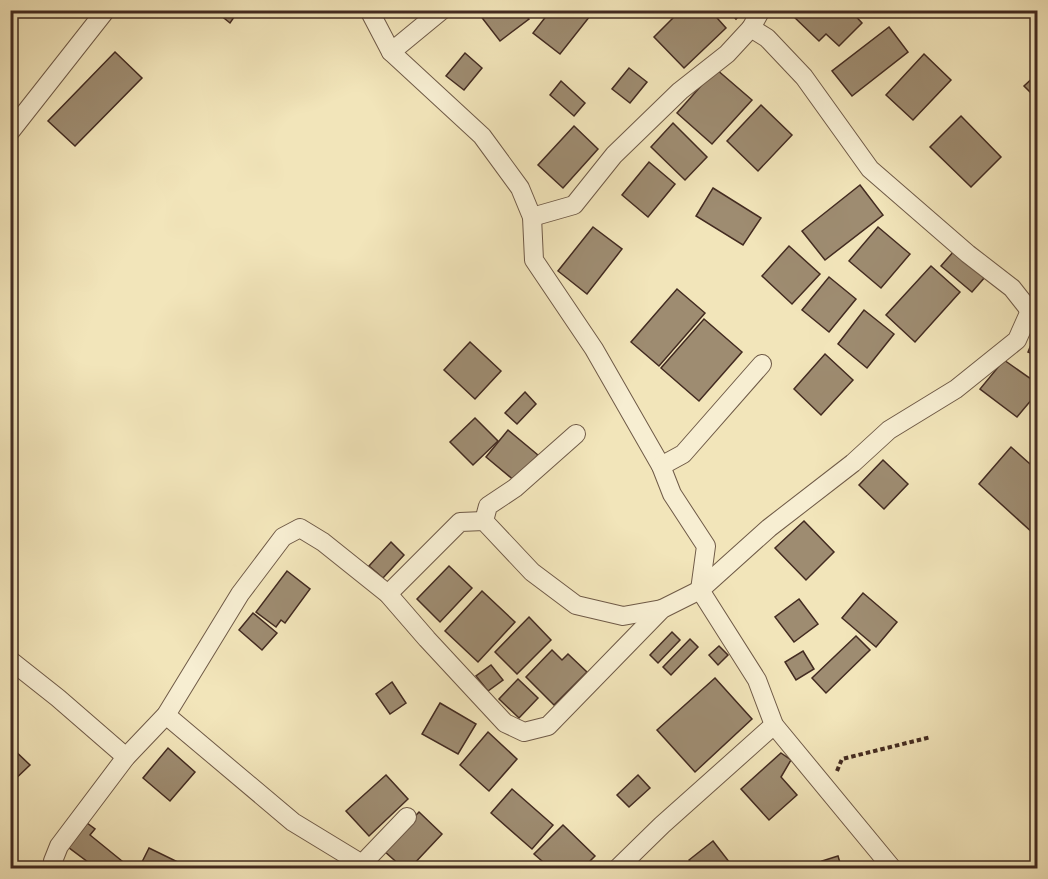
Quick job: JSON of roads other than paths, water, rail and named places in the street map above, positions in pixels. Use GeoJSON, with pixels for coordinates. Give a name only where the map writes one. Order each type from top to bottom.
{"type":"FeatureCollection","features":[{"type":"Feature","properties":{"kind":"street"},"geometry":{"type":"LineString","coordinates":[[10,132],[106,10]]}},
{"type":"Feature","properties":{"kind":"street"},"geometry":{"type":"LineString","coordinates":[[369,10],[391,52],[482,136],[520,188],[532,217],[534,260],[594,349],[661,466],[672,494],[706,546],[700,590],[757,680],[774,725],[892,868]]}},
{"type":"Feature","properties":{"kind":"street"},"geometry":{"type":"LineString","coordinates":[[391,52],[442,10]]}},
{"type":"Feature","properties":{"kind":"street"},"geometry":{"type":"LineString","coordinates":[[532,217],[574,205],[614,155],[680,91],[727,54],[751,28],[760,10]]}},
{"type":"Feature","properties":{"kind":"street"},"geometry":{"type":"LineString","coordinates":[[388,594],[460,522],[484,521],[532,572],[576,605],[623,616],[662,609],[700,590],[769,528],[853,463],[889,430],[956,389],[1017,340],[1029,313],[1012,288],[968,254],[870,169],[804,77],[767,38],[751,28]]}},
{"type":"Feature","properties":{"kind":"street"},"geometry":{"type":"LineString","coordinates":[[661,466],[683,454],[762,364]]}},
{"type":"Feature","properties":{"kind":"street"},"geometry":{"type":"LineString","coordinates":[[484,521],[488,506],[515,488],[576,435]]}},
{"type":"Feature","properties":{"kind":"street"},"geometry":{"type":"LineString","coordinates":[[53,861],[59,846],[126,757],[166,715],[240,594],[283,537],[300,528],[322,542],[388,594],[505,723],[524,732],[548,726],[662,609]]}},
{"type":"Feature","properties":{"kind":"street"},"geometry":{"type":"LineString","coordinates":[[10,660],[126,757]]}},
{"type":"Feature","properties":{"kind":"street"},"geometry":{"type":"LineString","coordinates":[[166,715],[293,822],[363,866],[407,817]]}},
{"type":"Feature","properties":{"kind":"street"},"geometry":{"type":"LineString","coordinates":[[618,868],[662,825],[774,725]]}}]}
